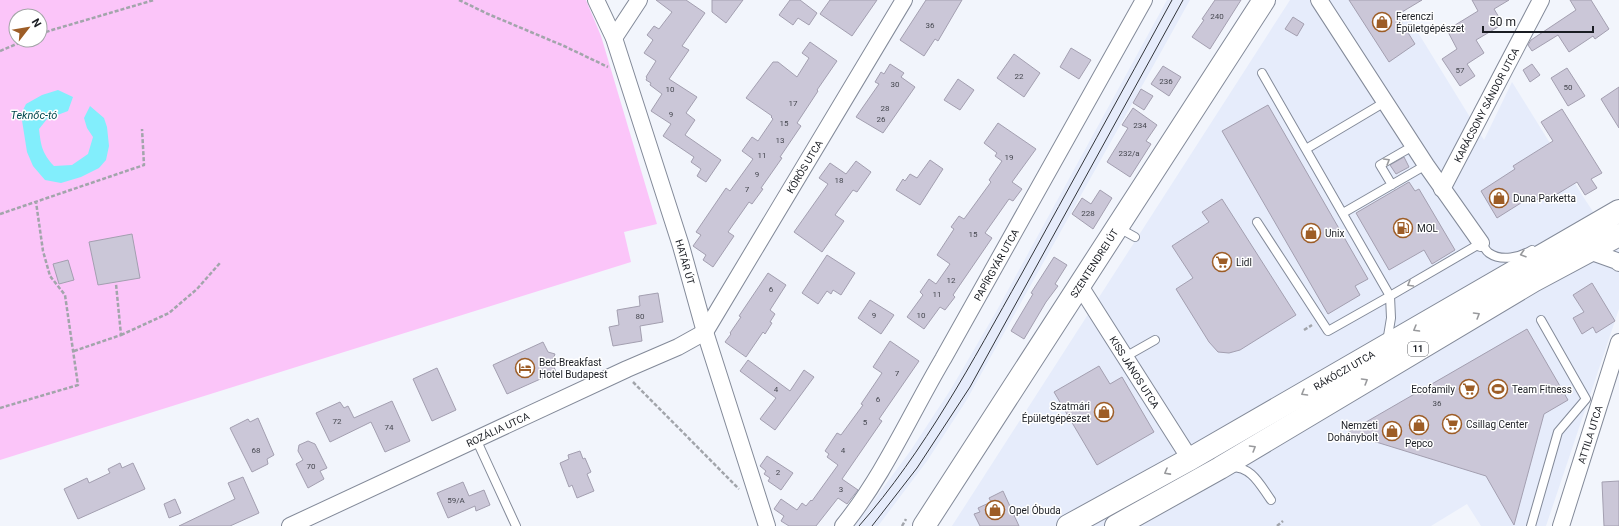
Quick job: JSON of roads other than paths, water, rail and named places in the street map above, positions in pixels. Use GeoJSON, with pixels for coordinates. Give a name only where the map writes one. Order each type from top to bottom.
{"type":"FeatureCollection","features":[{"type":"Feature","properties":{"kind":"main road","name":"SZENTENDREI ÚT"},"geometry":{"type":"LineString","coordinates":[[924,526],[1080,286],[1126,232],[1264,0]]}},
{"type":"Feature","properties":{"kind":"main road","name":"RÁKÓCZI UTCA"},"geometry":{"type":"LineString","coordinates":[[1068,526],[1190,459],[1619,211]]}},
{"type":"Feature","properties":{"kind":"main road","name":"RÁKÓCZI UTCA"},"geometry":{"type":"LineString","coordinates":[[1116,526],[1220,468],[1534,281],[1619,235]]}},
{"type":"Feature","properties":{"kind":"street","name":"HATÁR ÚT"},"geometry":{"type":"LineString","coordinates":[[596,0],[614,38],[681,246],[705,332],[767,526]]}},
{"type":"Feature","properties":{"kind":"street"},"geometry":{"type":"LineString","coordinates":[[614,38],[639,0]]}},
{"type":"Feature","properties":{"kind":"street","name":"KÖRÖS UTCA"},"geometry":{"type":"LineString","coordinates":[[705,332],[904,0]]}},
{"type":"Feature","properties":{"kind":"street","name":"PAPÍRGYÁR UTCA"},"geometry":{"type":"LineString","coordinates":[[843,526],[877,479],[898,444],[942,360],[1020,224],[1144,0]]}},
{"type":"Feature","properties":{"kind":"street"},"geometry":{"type":"LineString","coordinates":[[1319,0],[1413,146],[1481,243]]}},
{"type":"Feature","properties":{"kind":"street","name":"KARÁCSONY SÁNDOR UTCA"},"geometry":{"type":"LineString","coordinates":[[1442,189],[1541,0]]}},
{"type":"Feature","properties":{"kind":"street"},"geometry":{"type":"LineString","coordinates":[[1597,223],[1612,229],[1619,235]]}},
{"type":"Feature","properties":{"kind":"street"},"geometry":{"type":"LineString","coordinates":[[1589,251],[1619,263]]}},
{"type":"Feature","properties":{"kind":"street","name":"KISS JÁNOS UTCA"},"geometry":{"type":"LineString","coordinates":[[1080,286],[1190,459]]}},
{"type":"Feature","properties":{"kind":"street","name":"ROZÁLIA UTCA"},"geometry":{"type":"LineString","coordinates":[[290,526],[627,369],[678,347],[705,332]]}},
{"type":"Feature","properties":{"kind":"street","name":"ATTILA UTCA"},"geometry":{"type":"LineString","coordinates":[[1561,526],[1619,342]]}},
{"type":"Feature","properties":{"kind":"lane"},"geometry":{"type":"LineString","coordinates":[[1262,73],[1390,296],[1391,318],[1386,346]]}},
{"type":"Feature","properties":{"kind":"lane"},"geometry":{"type":"LineString","coordinates":[[1306,149],[1385,102]]}},
{"type":"Feature","properties":{"kind":"lane"},"geometry":{"type":"LineString","coordinates":[[1392,185],[1380,165],[1413,146]]}},
{"type":"Feature","properties":{"kind":"lane"},"geometry":{"type":"LineString","coordinates":[[1343,213],[1426,165]]}},
{"type":"Feature","properties":{"kind":"lane"},"geometry":{"type":"LineString","coordinates":[[1257,222],[1328,331],[1481,243],[1489,253],[1505,258],[1527,253],[1540,246]]}},
{"type":"Feature","properties":{"kind":"lane"},"geometry":{"type":"LineString","coordinates":[[1566,231],[1597,223]]}},
{"type":"Feature","properties":{"kind":"lane"},"geometry":{"type":"LineString","coordinates":[[1531,526],[1558,432],[1586,399],[1541,320]]}},
{"type":"Feature","properties":{"kind":"lane"},"geometry":{"type":"LineString","coordinates":[[1125,357],[1155,340]]}},
{"type":"Feature","properties":{"kind":"lane"},"geometry":{"type":"LineString","coordinates":[[476,439],[516,526]]}},
{"type":"Feature","properties":{"kind":"lane"},"geometry":{"type":"LineString","coordinates":[[1220,468],[1237,467],[1253,474],[1271,500]]}},
{"type":"Feature","properties":{"kind":"water","name":"Teknőc-tó"},"geometry":{"type":"Polygon","coordinates":[[[58,90],[73,97],[68,111],[47,119],[39,129],[43,149],[54,166],[72,165],[88,154],[93,137],[87,128],[84,118],[90,106],[104,118],[107,127],[109,146],[106,160],[99,168],[81,177],[61,183],[45,180],[33,166],[27,152],[21,114],[26,104],[42,95],[58,90]]]}},
{"type":"Feature","properties":{"kind":"tram line"},"geometry":{"type":"LineString","coordinates":[[859,526],[883,497],[926,437],[966,373],[1172,0]]}},
{"type":"Feature","properties":{"kind":"tram line"},"geometry":{"type":"LineString","coordinates":[[872,526],[917,468],[970,387],[1183,0]]}},
{"type":"Feature","properties":{"kind":"place","name":"Ferenczi Épületgépészet"},"geometry":{"type":"Point","coordinates":[1382,22]}},
{"type":"Feature","properties":{"kind":"place","name":"Duna Parketta"},"geometry":{"type":"Point","coordinates":[1499,198]}},
{"type":"Feature","properties":{"kind":"place","name":"MOL"},"geometry":{"type":"Point","coordinates":[1403,228]}},
{"type":"Feature","properties":{"kind":"place","name":"Unix"},"geometry":{"type":"Point","coordinates":[1311,233]}},
{"type":"Feature","properties":{"kind":"place","name":"Lidl"},"geometry":{"type":"Point","coordinates":[1222,262]}},
{"type":"Feature","properties":{"kind":"place","name":"Bed-Breakfast Hotel Budapest"},"geometry":{"type":"Point","coordinates":[525,368]}},
{"type":"Feature","properties":{"kind":"place","name":"Ecofamily"},"geometry":{"type":"Point","coordinates":[1469,389]}},
{"type":"Feature","properties":{"kind":"place","name":"Team Fitness"},"geometry":{"type":"Point","coordinates":[1498,389]}},
{"type":"Feature","properties":{"kind":"place","name":"Szatmári Épületgépészet"},"geometry":{"type":"Point","coordinates":[1104,412]}},
{"type":"Feature","properties":{"kind":"place","name":"Csillag Center"},"geometry":{"type":"Point","coordinates":[1452,424]}},
{"type":"Feature","properties":{"kind":"place","name":"Pepco"},"geometry":{"type":"Point","coordinates":[1419,425]}},
{"type":"Feature","properties":{"kind":"place","name":"Nemzeti Dohánybolt"},"geometry":{"type":"Point","coordinates":[1392,431]}},
{"type":"Feature","properties":{"kind":"place","name":"Opel Óbuda"},"geometry":{"type":"Point","coordinates":[995,510]}}]}
